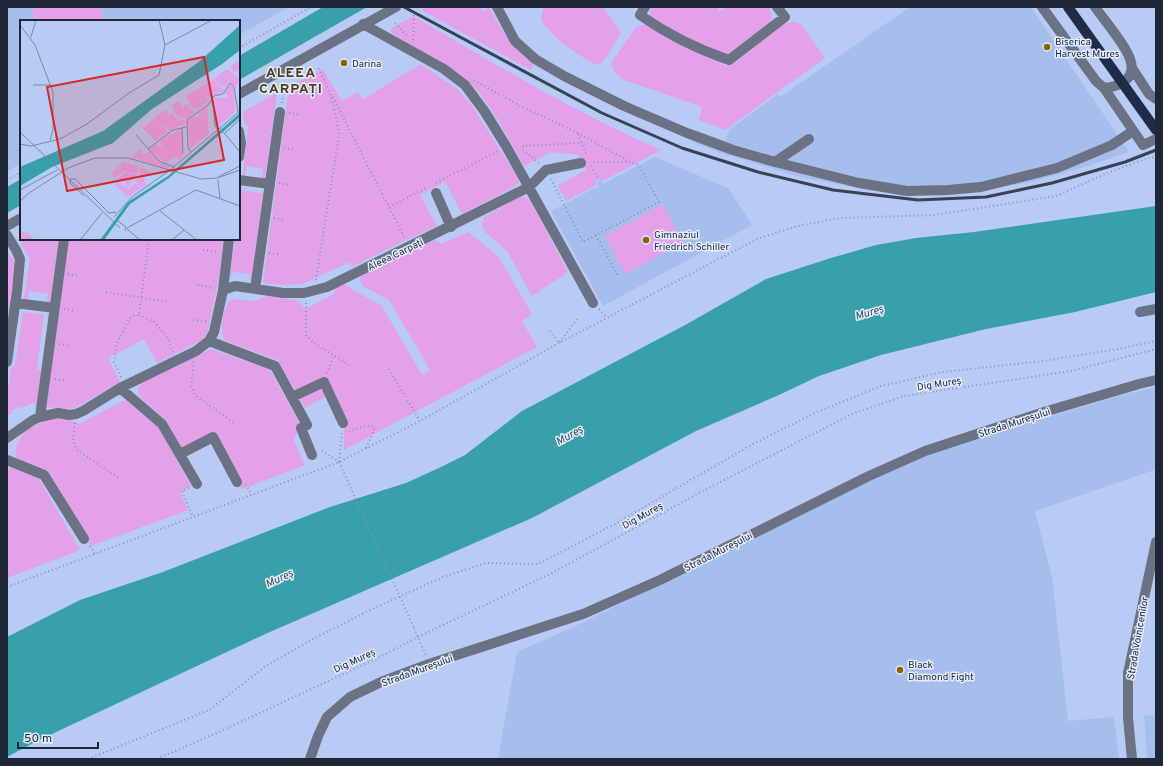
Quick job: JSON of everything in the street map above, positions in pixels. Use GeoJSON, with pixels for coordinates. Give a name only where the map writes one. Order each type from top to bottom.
{"type":"FeatureCollection","features":[{"type":"Feature","properties":{"kind":"main road"},"geometry":{"type":"LineString","coordinates":[[1068,7],[1156,130]]}},
{"type":"Feature","properties":{"kind":"street"},"geometry":{"type":"LineString","coordinates":[[240,93],[396,7]]}},
{"type":"Feature","properties":{"kind":"street"},"geometry":{"type":"LineString","coordinates":[[497,7],[515,41],[535,59],[564,76],[624,106],[688,133],[734,150],[775,162],[873,186],[907,191],[982,187],[1057,168],[1112,145],[1133,131]]}},
{"type":"Feature","properties":{"kind":"street"},"geometry":{"type":"LineString","coordinates":[[645,7],[640,15],[656,26],[679,39],[728,60],[785,17],[777,7]]}},
{"type":"Feature","properties":{"kind":"street"},"geometry":{"type":"LineString","coordinates":[[1042,7],[1090,74],[1104,88],[1143,145],[1156,139]]}},
{"type":"Feature","properties":{"kind":"street"},"geometry":{"type":"LineString","coordinates":[[1095,7],[1131,59],[1132,68],[1149,94],[1156,99]]}},
{"type":"Feature","properties":{"kind":"street"},"geometry":{"type":"LineString","coordinates":[[363,24],[444,69],[465,85],[506,146],[593,302]]}},
{"type":"Feature","properties":{"kind":"street"},"geometry":{"type":"LineString","coordinates":[[1104,88],[1114,88],[1123,84],[1132,68]]}},
{"type":"Feature","properties":{"kind":"street"},"geometry":{"type":"LineString","coordinates":[[255,289],[280,112]]}},
{"type":"Feature","properties":{"kind":"street"},"geometry":{"type":"LineString","coordinates":[[240,137],[240,150]]}},
{"type":"Feature","properties":{"kind":"street"},"geometry":{"type":"LineString","coordinates":[[775,162],[809,140]]}},
{"type":"Feature","properties":{"kind":"street"},"geometry":{"type":"LineString","coordinates":[[546,170],[585,162]]}},
{"type":"Feature","properties":{"kind":"street","name":"Aleea Carpați"},"geometry":{"type":"LineString","coordinates":[[223,290],[235,286],[283,293],[304,293],[327,287],[528,187],[546,170]]}},
{"type":"Feature","properties":{"kind":"street"},"geometry":{"type":"LineString","coordinates":[[240,180],[270,184]]}},
{"type":"Feature","properties":{"kind":"street"},"geometry":{"type":"LineString","coordinates":[[436,193],[451,226]]}},
{"type":"Feature","properties":{"kind":"street"},"geometry":{"type":"LineString","coordinates":[[7,226],[20,219]]}},
{"type":"Feature","properties":{"kind":"street"},"geometry":{"type":"LineString","coordinates":[[7,235],[20,259],[7,362]]}},
{"type":"Feature","properties":{"kind":"street"},"geometry":{"type":"LineString","coordinates":[[40,417],[64,240]]}},
{"type":"Feature","properties":{"kind":"street"},"geometry":{"type":"LineString","coordinates":[[7,438],[33,420],[40,417],[54,414],[76,414],[123,386],[196,351],[209,341],[214,332],[223,290],[229,240]]}},
{"type":"Feature","properties":{"kind":"street"},"geometry":{"type":"LineString","coordinates":[[15,303],[55,308]]}},
{"type":"Feature","properties":{"kind":"street"},"geometry":{"type":"LineString","coordinates":[[1140,312],[1156,309]]}},
{"type":"Feature","properties":{"kind":"street"},"geometry":{"type":"LineString","coordinates":[[209,341],[275,366],[307,425],[301,428],[312,455]]}},
{"type":"Feature","properties":{"kind":"street","name":"Strada Mureșului"},"geometry":{"type":"LineString","coordinates":[[310,759],[318,736],[327,717],[350,697],[381,682],[429,664],[583,614],[660,580],[862,479],[925,451],[1044,412],[1156,380]]}},
{"type":"Feature","properties":{"kind":"street"},"geometry":{"type":"LineString","coordinates":[[292,397],[324,382],[343,423]]}},
{"type":"Feature","properties":{"kind":"street"},"geometry":{"type":"LineString","coordinates":[[123,386],[162,424],[197,484]]}},
{"type":"Feature","properties":{"kind":"street"},"geometry":{"type":"LineString","coordinates":[[180,454],[213,437],[240,481]]}},
{"type":"Feature","properties":{"kind":"street"},"geometry":{"type":"LineString","coordinates":[[7,460],[44,475],[84,539]]}},
{"type":"Feature","properties":{"kind":"street","name":"Strada Voinicenilor"},"geometry":{"type":"LineString","coordinates":[[1132,759],[1128,718],[1128,673],[1156,542]]}},
{"type":"Feature","properties":{"kind":"path"},"geometry":{"type":"LineString","coordinates":[[240,47],[311,7]]}},
{"type":"Feature","properties":{"kind":"path"},"geometry":{"type":"LineString","coordinates":[[396,23],[413,42],[414,12]]}},
{"type":"Feature","properties":{"kind":"path"},"geometry":{"type":"LineString","coordinates":[[318,67],[409,247]]}},
{"type":"Feature","properties":{"kind":"path"},"geometry":{"type":"LineString","coordinates":[[470,78],[520,106],[578,133],[639,166],[659,202],[583,242],[546,170],[522,149],[522,146],[582,143]]}},
{"type":"Feature","properties":{"kind":"path"},"geometry":{"type":"LineString","coordinates":[[280,112],[284,86]]}},
{"type":"Feature","properties":{"kind":"path"},"geometry":{"type":"LineString","coordinates":[[315,290],[339,135],[336,113],[330,92]]}},
{"type":"Feature","properties":{"kind":"path"},"geometry":{"type":"LineString","coordinates":[[578,133],[582,143],[585,162],[599,180]]}},
{"type":"Feature","properties":{"kind":"path"},"geometry":{"type":"LineString","coordinates":[[389,207],[506,146]]}},
{"type":"Feature","properties":{"kind":"path"},"geometry":{"type":"LineString","coordinates":[[7,587],[339,462],[420,421],[559,343],[757,239],[798,226],[840,218],[935,215],[1056,196],[1105,174],[1151,157],[1156,158]]}},
{"type":"Feature","properties":{"kind":"path"},"geometry":{"type":"LineString","coordinates":[[585,162],[631,162]]}},
{"type":"Feature","properties":{"kind":"path"},"geometry":{"type":"LineString","coordinates":[[7,180],[20,173]]}},
{"type":"Feature","properties":{"kind":"path"},"geometry":{"type":"LineString","coordinates":[[596,235],[618,276]]}},
{"type":"Feature","properties":{"kind":"path"},"geometry":{"type":"LineString","coordinates":[[78,240],[83,241]]}},
{"type":"Feature","properties":{"kind":"path"},"geometry":{"type":"LineString","coordinates":[[139,315],[150,240]]}},
{"type":"Feature","properties":{"kind":"path"},"geometry":{"type":"LineString","coordinates":[[203,250],[228,253]]}},
{"type":"Feature","properties":{"kind":"path"},"geometry":{"type":"LineString","coordinates":[[198,285],[223,290]]}},
{"type":"Feature","properties":{"kind":"path"},"geometry":{"type":"LineString","coordinates":[[106,292],[168,302]]}},
{"type":"Feature","properties":{"kind":"path"},"geometry":{"type":"LineString","coordinates":[[304,293],[306,308],[306,335],[314,343],[350,366]]}},
{"type":"Feature","properties":{"kind":"path"},"geometry":{"type":"LineString","coordinates":[[123,386],[114,362],[117,344],[128,320],[132,316],[139,315],[154,322],[167,337],[173,352],[179,359]]}},
{"type":"Feature","properties":{"kind":"path"},"geometry":{"type":"LineString","coordinates":[[559,343],[578,318]]}},
{"type":"Feature","properties":{"kind":"path"},"geometry":{"type":"LineString","coordinates":[[193,320],[216,324]]}},
{"type":"Feature","properties":{"kind":"path"},"geometry":{"type":"LineString","coordinates":[[550,331],[559,343]]}},
{"type":"Feature","properties":{"kind":"path"},"geometry":{"type":"LineString","coordinates":[[88,759],[208,710],[266,666],[313,639],[370,610],[443,577],[486,563],[538,564],[613,525],[754,444],[815,413],[881,386],[942,372],[1043,361],[1118,349],[1156,341]]}},
{"type":"Feature","properties":{"kind":"path","name":"Dig Mureș"},"geometry":{"type":"LineString","coordinates":[[157,759],[228,728],[373,660],[552,573],[701,492],[852,414],[904,396],[1071,371],[1155,350]]}},
{"type":"Feature","properties":{"kind":"path"},"geometry":{"type":"LineString","coordinates":[[196,351],[191,385],[192,390],[195,395],[234,423]]}},
{"type":"Feature","properties":{"kind":"path"},"geometry":{"type":"LineString","coordinates":[[324,382],[334,356]]}},
{"type":"Feature","properties":{"kind":"path"},"geometry":{"type":"LineString","coordinates":[[389,369],[420,421]]}},
{"type":"Feature","properties":{"kind":"path"},"geometry":{"type":"LineString","coordinates":[[76,414],[73,440],[77,450],[120,479]]}},
{"type":"Feature","properties":{"kind":"path"},"geometry":{"type":"LineString","coordinates":[[342,435],[364,426],[370,425],[374,427],[366,448]]}},
{"type":"Feature","properties":{"kind":"path"},"geometry":{"type":"LineString","coordinates":[[341,443],[339,462],[429,664]]}},
{"type":"Feature","properties":{"kind":"path"},"geometry":{"type":"LineString","coordinates":[[323,451],[339,462]]}},
{"type":"Feature","properties":{"kind":"path"},"geometry":{"type":"LineString","coordinates":[[240,481],[252,495]]}},
{"type":"Feature","properties":{"kind":"path"},"geometry":{"type":"LineString","coordinates":[[193,517],[182,492],[197,484]]}},
{"type":"Feature","properties":{"kind":"shaded area"},"geometry":{"type":"Polygon","coordinates":[[[7,7],[289,7],[240,34],[240,20],[20,20],[20,164],[7,172],[7,7]]]}},
{"type":"Feature","properties":{"kind":"shaded area"},"geometry":{"type":"Polygon","coordinates":[[[33,7],[102,7],[102,20],[33,20],[33,7]]]}},
{"type":"Feature","properties":{"kind":"shaded area"},"geometry":{"type":"Polygon","coordinates":[[[429,7],[481,7],[483,12],[489,8],[510,42],[534,65],[531,70],[421,10],[429,7]]]}},
{"type":"Feature","properties":{"kind":"shaded area"},"geometry":{"type":"Polygon","coordinates":[[[549,7],[603,7],[621,33],[603,62],[595,65],[566,46],[547,28],[541,20],[543,9],[549,7]]]}},
{"type":"Feature","properties":{"kind":"shaded area"},"geometry":{"type":"Polygon","coordinates":[[[651,7],[716,7],[719,12],[727,7],[769,7],[772,18],[769,25],[726,55],[685,39],[665,28],[650,15],[651,7]]]}},
{"type":"Feature","properties":{"kind":"shaded area"},"geometry":{"type":"Polygon","coordinates":[[[910,7],[1031,7],[1129,152],[1082,168],[1027,183],[951,194],[914,194],[870,190],[800,177],[721,153],[693,142],[697,131],[725,141],[729,130],[778,94],[780,97],[910,7]]]}},
{"type":"Feature","properties":{"kind":"shaded area"},"geometry":{"type":"Polygon","coordinates":[[[413,16],[566,104],[629,136],[661,150],[603,181],[601,178],[595,181],[597,185],[566,201],[558,185],[586,170],[579,155],[551,152],[524,166],[499,121],[476,89],[452,68],[397,37],[391,32],[391,29],[413,16]]]}},
{"type":"Feature","properties":{"kind":"shaded area"},"geometry":{"type":"Polygon","coordinates":[[[793,22],[801,24],[825,58],[725,130],[699,120],[702,107],[627,81],[615,72],[611,63],[636,27],[644,25],[651,26],[718,59],[725,66],[735,62],[775,30],[783,25],[793,22]]]}},
{"type":"Feature","properties":{"kind":"shaded area"},"geometry":{"type":"Polygon","coordinates":[[[421,64],[457,89],[472,106],[518,178],[518,184],[462,214],[445,182],[420,195],[437,226],[352,267],[350,262],[303,284],[283,285],[263,283],[289,87],[322,69],[342,101],[358,92],[363,99],[421,64]]]}},
{"type":"Feature","properties":{"kind":"shaded area"},"geometry":{"type":"Polygon","coordinates":[[[277,93],[265,178],[262,178],[263,169],[247,166],[245,176],[243,175],[248,127],[243,119],[244,111],[277,93]]]}},
{"type":"Feature","properties":{"kind":"shaded area","name":"Gimnaziul Friedrich Schiller"},"geometry":{"type":"Polygon","coordinates":[[[655,157],[728,188],[752,225],[603,306],[551,211],[599,186],[597,181],[601,179],[603,184],[655,157]]]}},
{"type":"Feature","properties":{"kind":"shaded area"},"geometry":{"type":"Polygon","coordinates":[[[241,190],[263,193],[251,281],[250,274],[232,272],[230,278],[235,240],[240,240],[241,190]]]}},
{"type":"Feature","properties":{"kind":"shaded area"},"geometry":{"type":"Polygon","coordinates":[[[524,197],[530,200],[568,272],[532,296],[507,251],[485,232],[482,225],[484,217],[518,198],[524,197]]]}},
{"type":"Feature","properties":{"kind":"shaded area"},"geometry":{"type":"Polygon","coordinates":[[[663,204],[683,243],[625,274],[605,236],[663,204]]]}},
{"type":"Feature","properties":{"kind":"shaded area"},"geometry":{"type":"Polygon","coordinates":[[[468,232],[498,256],[532,314],[522,321],[537,347],[344,450],[344,424],[342,409],[334,392],[305,408],[278,360],[225,341],[223,337],[222,321],[229,301],[235,299],[256,301],[266,296],[295,300],[301,303],[305,309],[334,294],[334,288],[343,284],[382,306],[422,375],[430,370],[389,300],[363,286],[360,280],[362,274],[435,240],[441,244],[468,232]]]}},
{"type":"Feature","properties":{"kind":"shaded area"},"geometry":{"type":"Polygon","coordinates":[[[22,240],[59,240],[51,302],[47,302],[48,294],[29,291],[28,299],[24,299],[30,258],[21,244],[22,240]]]}},
{"type":"Feature","properties":{"kind":"shaded area"},"geometry":{"type":"Polygon","coordinates":[[[68,240],[224,240],[219,277],[208,331],[204,339],[157,363],[144,339],[108,358],[120,382],[75,408],[66,409],[46,407],[68,240]]]}},
{"type":"Feature","properties":{"kind":"shaded area"},"geometry":{"type":"Polygon","coordinates":[[[7,251],[14,260],[15,267],[7,324],[7,251]]]}},
{"type":"Feature","properties":{"kind":"shaded area"},"geometry":{"type":"Polygon","coordinates":[[[23,312],[44,315],[37,369],[42,372],[37,406],[34,402],[21,409],[20,406],[11,411],[12,413],[7,416],[7,396],[11,368],[15,365],[23,312]]]}},
{"type":"Feature","properties":{"kind":"shaded area"},"geometry":{"type":"Polygon","coordinates":[[[211,349],[270,370],[300,424],[294,440],[305,465],[242,489],[217,440],[186,456],[166,420],[139,396],[138,389],[142,383],[211,349]]]}},
{"type":"Feature","properties":{"kind":"shaded area"},"geometry":{"type":"Polygon","coordinates":[[[1156,387],[1156,463],[1154,470],[1035,511],[1052,577],[1068,721],[1114,717],[1119,759],[498,759],[517,652],[571,628],[929,453],[1122,395],[1156,387]]]}},
{"type":"Feature","properties":{"kind":"shaded area"},"geometry":{"type":"Polygon","coordinates":[[[125,400],[158,427],[191,486],[180,492],[188,510],[91,546],[48,471],[16,458],[16,451],[20,438],[25,432],[37,425],[48,420],[58,418],[68,419],[79,424],[125,400]]]}},
{"type":"Feature","properties":{"kind":"shaded area"},"geometry":{"type":"Polygon","coordinates":[[[10,467],[39,479],[80,550],[7,578],[7,473],[10,467]]]}},
{"type":"Feature","properties":{"kind":"shaded area"},"geometry":{"type":"Polygon","coordinates":[[[1144,715],[1156,716],[1156,759],[1147,759],[1144,715]]]}},
{"type":"Feature","properties":{"kind":"water"},"geometry":{"type":"Polygon","coordinates":[[[323,7],[367,7],[240,79],[240,55],[323,7]]]}},
{"type":"Feature","properties":{"kind":"water"},"geometry":{"type":"Polygon","coordinates":[[[20,180],[20,206],[7,213],[7,187],[20,180]]]}},
{"type":"Feature","properties":{"kind":"water","name":"Mureș"},"geometry":{"type":"Polygon","coordinates":[[[1156,206],[1156,292],[1075,312],[986,329],[881,355],[819,376],[696,431],[532,518],[263,635],[37,741],[7,757],[7,637],[80,600],[163,572],[330,507],[406,483],[441,467],[465,455],[522,411],[687,324],[766,279],[876,245],[916,238],[974,232],[1156,206]]]}},
{"type":"Feature","properties":{"kind":"railway"},"geometry":{"type":"LineString","coordinates":[[404,7],[602,113],[682,148],[758,172],[833,190],[918,200],[986,197],[1052,183],[1125,162],[1156,150]]}},
{"type":"Feature","properties":{"kind":"place","name":"Biserica Harvest Mures"},"geometry":{"type":"Point","coordinates":[1047,47]}},
{"type":"Feature","properties":{"kind":"place","name":"Darina"},"geometry":{"type":"Point","coordinates":[344,63]}},
{"type":"Feature","properties":{"kind":"place","name":"Gimnaziul Friedrich Schiller"},"geometry":{"type":"Point","coordinates":[646,240]}},
{"type":"Feature","properties":{"kind":"place","name":"Black Diamond Fight"},"geometry":{"type":"Point","coordinates":[900,670]}},
{"type":"Feature","properties":{"kind":"district","name":"ALEEA CARPAȚI"},"geometry":{"type":"Point","coordinates":[291,80]}}]}
